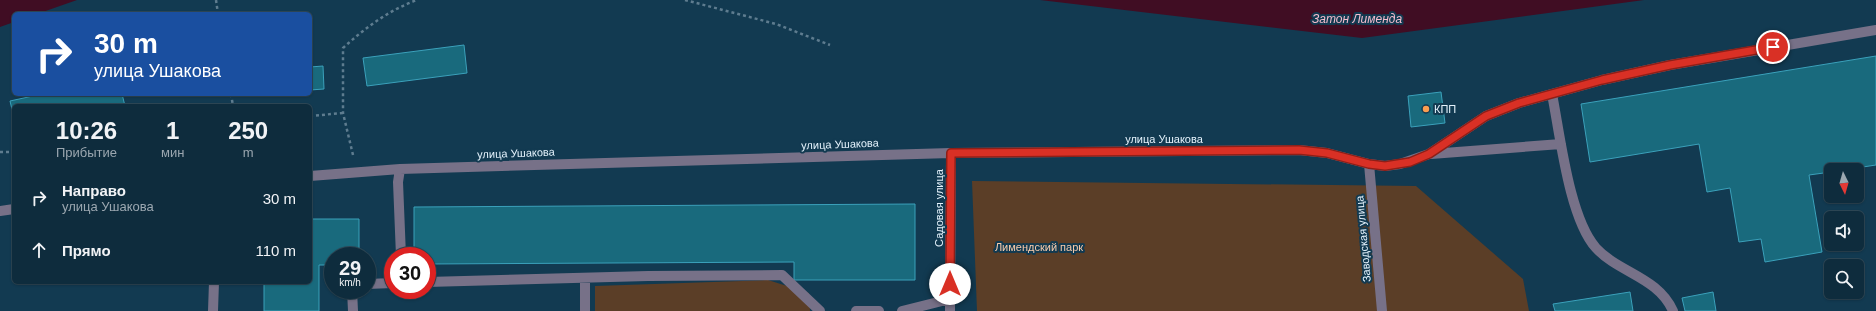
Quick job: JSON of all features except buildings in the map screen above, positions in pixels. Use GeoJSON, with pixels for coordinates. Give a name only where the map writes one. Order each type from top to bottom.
{"type":"FeatureCollection","features":[{"type":"Feature","properties":{"kind":"street"},"geometry":{"type":"LineString","coordinates":[[1429,154],[1480,120],[1499,110],[1519,103],[1670,65],[1876,30]]}},
{"type":"Feature","properties":{"kind":"street"},"geometry":{"type":"LineString","coordinates":[[1552,94],[1573,197],[1586,232],[1596,248],[1612,260],[1647,281],[1663,296],[1673,311]]}},
{"type":"Feature","properties":{"kind":"street"},"geometry":{"type":"LineString","coordinates":[[1429,154],[1561,144]]}},
{"type":"Feature","properties":{"kind":"street","name":"улица Ушакова"},"geometry":{"type":"LineString","coordinates":[[312,176],[400,169],[951,153],[1299,150],[1327,153],[1369,164],[1385,166],[1400,164],[1429,154]]}},
{"type":"Feature","properties":{"kind":"street","name":"Садовая улица"},"geometry":{"type":"LineString","coordinates":[[950,311],[951,153]]}},
{"type":"Feature","properties":{"kind":"street","name":"Заводская улица"},"geometry":{"type":"LineString","coordinates":[[1369,164],[1382,311]]}},
{"type":"Feature","properties":{"kind":"street"},"geometry":{"type":"LineString","coordinates":[[400,169],[398,182],[401,247]]}},
{"type":"Feature","properties":{"kind":"street"},"geometry":{"type":"LineString","coordinates":[[0,211],[12,209]]}},
{"type":"Feature","properties":{"kind":"street"},"geometry":{"type":"LineString","coordinates":[[436,282],[782,275],[820,311]]}},
{"type":"Feature","properties":{"kind":"street"},"geometry":{"type":"LineString","coordinates":[[585,278],[585,311]]}},
{"type":"Feature","properties":{"kind":"street"},"geometry":{"type":"LineString","coordinates":[[213,311],[214,284]]}},
{"type":"Feature","properties":{"kind":"street"},"geometry":{"type":"LineString","coordinates":[[352,299],[353,311]]}},
{"type":"Feature","properties":{"kind":"street"},"geometry":{"type":"LineString","coordinates":[[902,311],[950,299]]}},
{"type":"Feature","properties":{"kind":"street"},"geometry":{"type":"LineString","coordinates":[[856,311],[879,311]]}},
{"type":"Feature","properties":{"kind":"path"},"geometry":{"type":"LineString","coordinates":[[216,0],[218,12]]}},
{"type":"Feature","properties":{"kind":"path"},"geometry":{"type":"LineString","coordinates":[[357,172],[343,113],[343,48],[367,26],[404,4],[417,0]]}},
{"type":"Feature","properties":{"kind":"path"},"geometry":{"type":"LineString","coordinates":[[685,0],[776,24],[830,45]]}},
{"type":"Feature","properties":{"kind":"path"},"geometry":{"type":"LineString","coordinates":[[312,116],[343,113]]}},
{"type":"Feature","properties":{"kind":"path"},"geometry":{"type":"LineString","coordinates":[[0,152],[12,152]]}},
{"type":"Feature","properties":{"kind":"green space","name":"Лимендский парк"},"geometry":{"type":"Polygon","coordinates":[[[972,181],[1416,186],[1523,279],[1529,311],[977,311],[972,181]]]}},
{"type":"Feature","properties":{"kind":"green space"},"geometry":{"type":"Polygon","coordinates":[[[768,280],[809,293],[810,311],[595,311],[595,286],[768,280]]]}},
{"type":"Feature","properties":{"kind":"water"},"geometry":{"type":"Polygon","coordinates":[[[0,0],[77,0],[43,12],[12,12],[12,23],[0,27],[0,0]]]}},
{"type":"Feature","properties":{"kind":"water","name":"Затон Лименда"},"geometry":{"type":"Polygon","coordinates":[[[1040,0],[1644,0],[1362,38],[1040,0]]]}},
{"type":"Feature","properties":{"kind":"place","name":"КПП"},"geometry":{"type":"Point","coordinates":[1426,109]}},
{"type":"Feature","properties":{"kind":"route"},"geometry":{"type":"LineString","coordinates":[[950,284],[951,153],[1299,150],[1327,153],[1369,164],[1385,166],[1410,162],[1429,154],[1486,116],[1519,103],[1602,80],[1670,65],[1773,47]]}}]}
